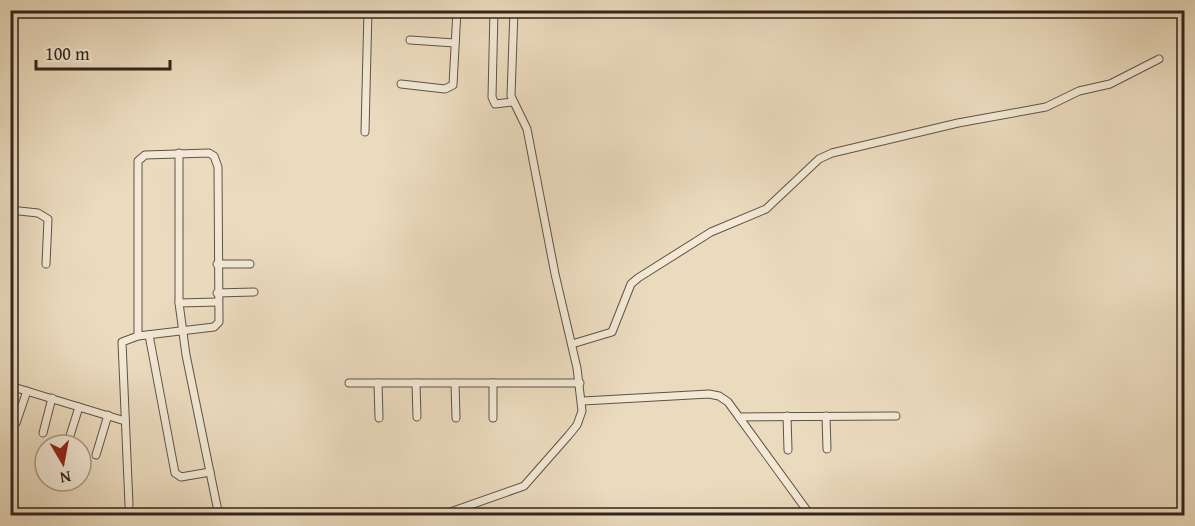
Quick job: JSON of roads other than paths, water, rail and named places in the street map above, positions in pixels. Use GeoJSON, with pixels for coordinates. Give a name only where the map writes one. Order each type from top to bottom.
{"type":"FeatureCollection","features":[{"type":"Feature","properties":{"kind":"street"},"geometry":{"type":"LineString","coordinates":[[364,132],[368,10]]}},
{"type":"Feature","properties":{"kind":"street"},"geometry":{"type":"LineString","coordinates":[[401,84],[445,89],[453,85],[457,10]]}},
{"type":"Feature","properties":{"kind":"street"},"geometry":{"type":"LineString","coordinates":[[494,10],[492,97],[495,104],[513,102]]}},
{"type":"Feature","properties":{"kind":"street"},"geometry":{"type":"LineString","coordinates":[[439,516],[524,486],[577,425],[583,401],[555,274],[527,129],[513,102],[511,90],[514,10]]}},
{"type":"Feature","properties":{"kind":"street"},"geometry":{"type":"LineString","coordinates":[[410,40],[454,43]]}},
{"type":"Feature","properties":{"kind":"street"},"geometry":{"type":"LineString","coordinates":[[572,344],[612,332],[631,285],[638,278],[711,232],[766,209],[819,159],[853,147],[958,123],[1046,107],[1079,91],[1110,84],[1159,59]]}},
{"type":"Feature","properties":{"kind":"street"},"geometry":{"type":"LineString","coordinates":[[179,153],[178,303],[219,516]]}},
{"type":"Feature","properties":{"kind":"street"},"geometry":{"type":"LineString","coordinates":[[129,505],[120,348],[122,342],[127,338],[138,336],[182,333],[218,325],[217,161],[209,153],[145,155],[138,161],[138,336]]}},
{"type":"Feature","properties":{"kind":"street"},"geometry":{"type":"LineString","coordinates":[[10,210],[38,213],[48,219],[46,264]]}},
{"type":"Feature","properties":{"kind":"street"},"geometry":{"type":"LineString","coordinates":[[217,264],[250,264]]}},
{"type":"Feature","properties":{"kind":"street"},"geometry":{"type":"LineString","coordinates":[[217,293],[254,292]]}},
{"type":"Feature","properties":{"kind":"street"},"geometry":{"type":"LineString","coordinates":[[178,303],[218,302]]}},
{"type":"Feature","properties":{"kind":"street"},"geometry":{"type":"LineString","coordinates":[[149,335],[175,473],[181,477],[210,472]]}},
{"type":"Feature","properties":{"kind":"street"},"geometry":{"type":"LineString","coordinates":[[350,383],[580,383]]}},
{"type":"Feature","properties":{"kind":"street"},"geometry":{"type":"LineString","coordinates":[[378,383],[378,418]]}},
{"type":"Feature","properties":{"kind":"street"},"geometry":{"type":"LineString","coordinates":[[416,383],[417,417]]}},
{"type":"Feature","properties":{"kind":"street"},"geometry":{"type":"LineString","coordinates":[[455,383],[456,418]]}},
{"type":"Feature","properties":{"kind":"street"},"geometry":{"type":"LineString","coordinates":[[493,383],[493,418]]}},
{"type":"Feature","properties":{"kind":"street"},"geometry":{"type":"LineString","coordinates":[[10,386],[125,421]]}},
{"type":"Feature","properties":{"kind":"street"},"geometry":{"type":"LineString","coordinates":[[16,423],[27,391]]}},
{"type":"Feature","properties":{"kind":"street"},"geometry":{"type":"LineString","coordinates":[[583,401],[709,394],[719,396],[728,402],[811,516]]}},
{"type":"Feature","properties":{"kind":"street"},"geometry":{"type":"LineString","coordinates":[[43,433],[52,398]]}},
{"type":"Feature","properties":{"kind":"street"},"geometry":{"type":"LineString","coordinates":[[71,433],[79,407]]}},
{"type":"Feature","properties":{"kind":"street"},"geometry":{"type":"LineString","coordinates":[[96,455],[108,416]]}},
{"type":"Feature","properties":{"kind":"street"},"geometry":{"type":"LineString","coordinates":[[786,416],[788,450]]}},
{"type":"Feature","properties":{"kind":"street"},"geometry":{"type":"LineString","coordinates":[[826,416],[827,449]]}},
{"type":"Feature","properties":{"kind":"street"},"geometry":{"type":"LineString","coordinates":[[739,417],[896,416]]}}]}
